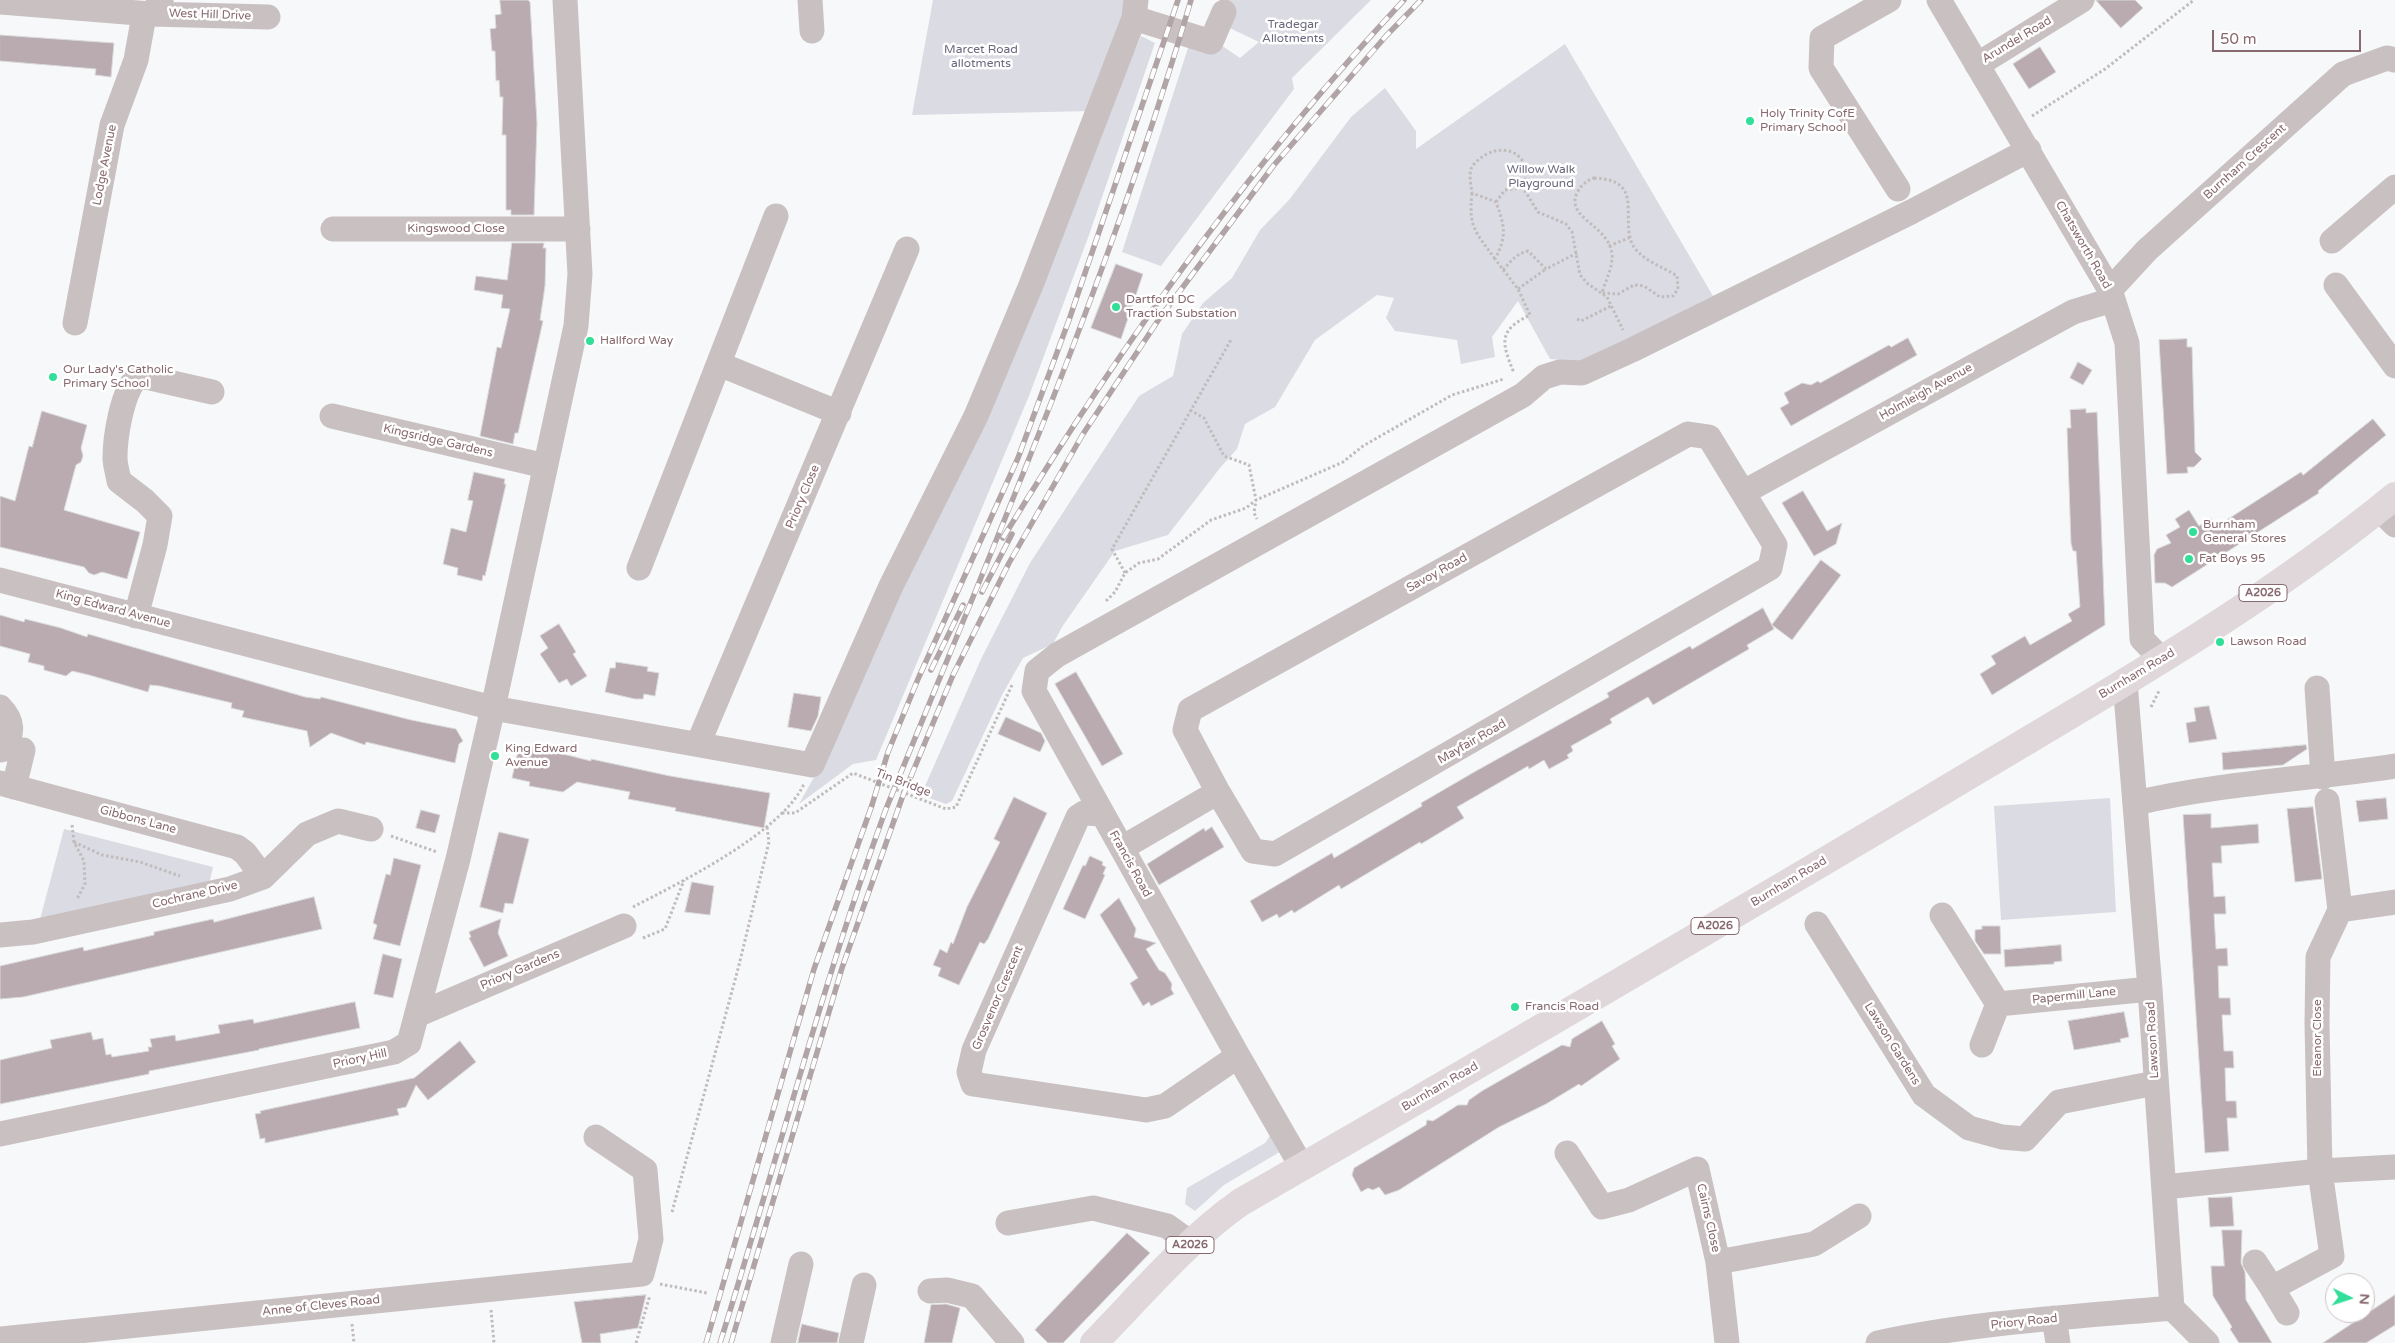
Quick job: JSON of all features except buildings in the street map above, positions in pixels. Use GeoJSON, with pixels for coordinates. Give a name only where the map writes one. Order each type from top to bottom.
{"type":"FeatureCollection","features":[{"type":"Feature","properties":{"kind":"main road","name":"Burnham Road"},"geometry":{"type":"LineString","coordinates":[[1094,1343],[1192,1244],[1221,1216],[1234,1207],[1727,919],[2162,660],[2390,510]]}},
{"type":"Feature","properties":{"kind":"street"},"geometry":{"type":"LineString","coordinates":[[493,708],[576,326],[580,274],[565,0]]}},
{"type":"Feature","properties":{"kind":"street"},"geometry":{"type":"LineString","coordinates":[[810,0],[812,31]]}},
{"type":"Feature","properties":{"kind":"street"},"geometry":{"type":"LineString","coordinates":[[1889,0],[1822,38],[1821,68],[1898,189]]}},
{"type":"Feature","properties":{"kind":"street","name":"Chatsworth Road"},"geometry":{"type":"LineString","coordinates":[[1939,0],[2029,150],[2111,295],[2127,343],[2142,639],[2162,660]]}},
{"type":"Feature","properties":{"kind":"street","name":"West Hill Drive"},"geometry":{"type":"LineString","coordinates":[[0,2],[156,7],[268,17]]}},
{"type":"Feature","properties":{"kind":"street","name":"Arundel Road"},"geometry":{"type":"LineString","coordinates":[[1977,64],[2068,4]]}},
{"type":"Feature","properties":{"kind":"street","name":"Lodge Avenue"},"geometry":{"type":"LineString","coordinates":[[75,324],[112,125],[136,60],[143,21],[156,7]]}},
{"type":"Feature","properties":{"kind":"street"},"geometry":{"type":"LineString","coordinates":[[812,765],[891,586],[976,416],[1035,276],[1135,9],[1197,38],[1211,42],[1224,12]]}},
{"type":"Feature","properties":{"kind":"street","name":"Burnham Crescent"},"geometry":{"type":"LineString","coordinates":[[2111,295],[2147,250],[2343,74],[2387,58],[2395,60]]}},
{"type":"Feature","properties":{"kind":"street"},"geometry":{"type":"LineString","coordinates":[[1035,681],[1057,655],[1520,387],[1560,372],[1582,372],[1632,350],[1911,212],[2029,150]]}},
{"type":"Feature","properties":{"kind":"street"},"geometry":{"type":"LineString","coordinates":[[2332,241],[2395,187]]}},
{"type":"Feature","properties":{"kind":"street"},"geometry":{"type":"LineString","coordinates":[[639,568],[776,216]]}},
{"type":"Feature","properties":{"kind":"street","name":"Kingswood Close"},"geometry":{"type":"LineString","coordinates":[[333,229],[578,229]]}},
{"type":"Feature","properties":{"kind":"street","name":"Priory Close"},"geometry":{"type":"LineString","coordinates":[[698,744],[907,249]]}},
{"type":"Feature","properties":{"kind":"street"},"geometry":{"type":"LineString","coordinates":[[2336,285],[2395,366]]}},
{"type":"Feature","properties":{"kind":"street","name":"Holmleigh Avenue"},"geometry":{"type":"LineString","coordinates":[[1744,492],[2073,312],[2111,295]]}},
{"type":"Feature","properties":{"kind":"street"},"geometry":{"type":"LineString","coordinates":[[719,364],[839,413]]}},
{"type":"Feature","properties":{"kind":"street"},"geometry":{"type":"LineString","coordinates":[[136,616],[155,545],[160,516],[146,501],[119,481],[115,458],[126,395],[136,378],[146,377],[212,392]]}},
{"type":"Feature","properties":{"kind":"street","name":"Kingsridge Gardens"},"geometry":{"type":"LineString","coordinates":[[332,416],[545,466]]}},
{"type":"Feature","properties":{"kind":"street","name":"Savoy Road"},"geometry":{"type":"LineString","coordinates":[[1218,792],[1185,730],[1190,710],[1688,434],[1709,437],[1744,492]]}},
{"type":"Feature","properties":{"kind":"street","name":"Mayfair Road"},"geometry":{"type":"LineString","coordinates":[[1218,792],[1253,851],[1275,854],[1460,749],[1770,568],[1775,545],[1744,492]]}},
{"type":"Feature","properties":{"kind":"street","name":"King Edward Avenue"},"geometry":{"type":"LineString","coordinates":[[0,580],[493,708],[812,765]]}},
{"type":"Feature","properties":{"kind":"street","name":"Francis Road"},"geometry":{"type":"LineString","coordinates":[[1035,681],[1102,814],[1302,1168]]}},
{"type":"Feature","properties":{"kind":"street","name":"Lawson Road"},"geometry":{"type":"LineString","coordinates":[[2125,682],[2150,989],[2172,1308]]}},
{"type":"Feature","properties":{"kind":"street"},"geometry":{"type":"LineString","coordinates":[[2317,688],[2323,777]]}},
{"type":"Feature","properties":{"kind":"street"},"geometry":{"type":"LineString","coordinates":[[0,707],[8,714],[12,725],[10,739],[4,750],[11,750],[7,785]]}},
{"type":"Feature","properties":{"kind":"street","name":"Priory Hill"},"geometry":{"type":"LineString","coordinates":[[0,1134],[394,1052],[409,1043],[458,859],[493,708]]}},
{"type":"Feature","properties":{"kind":"street"},"geometry":{"type":"LineString","coordinates":[[2136,803],[2186,791],[2323,777],[2395,766]]}},
{"type":"Feature","properties":{"kind":"street","name":"Gibbons Lane"},"geometry":{"type":"LineString","coordinates":[[7,785],[237,846],[245,853],[263,877]]}},
{"type":"Feature","properties":{"kind":"street"},"geometry":{"type":"LineString","coordinates":[[1122,848],[1218,792]]}},
{"type":"Feature","properties":{"kind":"street"},"geometry":{"type":"LineString","coordinates":[[2326,801],[2340,910],[2395,902]]}},
{"type":"Feature","properties":{"kind":"street","name":"Grosvenor Crescent"},"geometry":{"type":"LineString","coordinates":[[1102,814],[1084,813],[1078,817],[974,1050],[969,1072],[973,1084],[1146,1110],[1165,1106],[1238,1056]]}},
{"type":"Feature","properties":{"kind":"street","name":"Cochrane Drive"},"geometry":{"type":"LineString","coordinates":[[0,934],[33,932],[230,889],[263,877],[307,834],[338,821],[371,829]]}},
{"type":"Feature","properties":{"kind":"street","name":"Eleanor Close"},"geometry":{"type":"LineString","coordinates":[[2272,1288],[2332,1256],[2320,1171],[2318,957],[2340,910]]}},
{"type":"Feature","properties":{"kind":"street"},"geometry":{"type":"LineString","coordinates":[[1942,916],[1998,1004],[1982,1045]]}},
{"type":"Feature","properties":{"kind":"street","name":"Lawson Gardens"},"geometry":{"type":"LineString","coordinates":[[1816,924],[1924,1095],[1969,1128],[2002,1137],[2025,1139],[2059,1102],[2155,1083]]}},
{"type":"Feature","properties":{"kind":"street","name":"Priory Gardens"},"geometry":{"type":"LineString","coordinates":[[416,1015],[624,926]]}},
{"type":"Feature","properties":{"kind":"street","name":"Papermill Lane"},"geometry":{"type":"LineString","coordinates":[[1998,1004],[2150,989]]}},
{"type":"Feature","properties":{"kind":"street"},"geometry":{"type":"LineString","coordinates":[[596,1137],[645,1170],[651,1239],[649,1282]]}},
{"type":"Feature","properties":{"kind":"street","name":"Cairns Close"},"geometry":{"type":"LineString","coordinates":[[1567,1153],[1602,1207],[1629,1200],[1697,1169],[1718,1262],[1727,1343]]}},
{"type":"Feature","properties":{"kind":"street"},"geometry":{"type":"LineString","coordinates":[[2164,1187],[2320,1171],[2395,1167]]}},
{"type":"Feature","properties":{"kind":"street"},"geometry":{"type":"LineString","coordinates":[[1008,1223],[1092,1208],[1166,1226],[1192,1244]]}},
{"type":"Feature","properties":{"kind":"street"},"geometry":{"type":"LineString","coordinates":[[1718,1262],[1814,1244],[1859,1216]]}},
{"type":"Feature","properties":{"kind":"street"},"geometry":{"type":"LineString","coordinates":[[2254,1262],[2287,1314]]}},
{"type":"Feature","properties":{"kind":"street"},"geometry":{"type":"LineString","coordinates":[[783,1343],[800,1264]]}},
{"type":"Feature","properties":{"kind":"street","name":"Anne of Cleves Road"},"geometry":{"type":"LineString","coordinates":[[0,1339],[489,1290],[649,1282]]}},
{"type":"Feature","properties":{"kind":"street"},"geometry":{"type":"LineString","coordinates":[[852,1343],[864,1285]]}},
{"type":"Feature","properties":{"kind":"street"},"geometry":{"type":"LineString","coordinates":[[930,1292],[947,1290],[972,1296],[1012,1343]]}},
{"type":"Feature","properties":{"kind":"street"},"geometry":{"type":"LineString","coordinates":[[2172,1308],[2207,1343]]}},
{"type":"Feature","properties":{"kind":"street","name":"Priory Road"},"geometry":{"type":"LineString","coordinates":[[1878,1343],[1906,1337],[2015,1332],[2054,1318],[2172,1308]]}},
{"type":"Feature","properties":{"kind":"street"},"geometry":{"type":"LineString","coordinates":[[2054,1318],[2058,1343]]}},
{"type":"Feature","properties":{"kind":"path"},"geometry":{"type":"LineString","coordinates":[[2014,127],[2105,69],[2194,0]]}},
{"type":"Feature","properties":{"kind":"path"},"geometry":{"type":"LineString","coordinates":[[1520,387],[1504,342],[1507,330],[1516,321],[1530,315],[1518,289],[1472,227],[1469,215],[1472,193],[1471,168],[1477,160],[1495,150],[1507,149],[1518,154],[1526,175],[1522,186]]}},
{"type":"Feature","properties":{"kind":"path"},"geometry":{"type":"LineString","coordinates":[[1594,178],[1612,180],[1624,192],[1628,199],[1631,237],[1634,246],[1640,253],[1677,276],[1678,290],[1673,296],[1666,298],[1660,297],[1650,289],[1639,286],[1628,287],[1618,294],[1602,293],[1612,256],[1609,246],[1604,234],[1581,216],[1575,208],[1574,200],[1586,182],[1594,178]]}},
{"type":"Feature","properties":{"kind":"path"},"geometry":{"type":"LineString","coordinates":[[1522,186],[1538,212],[1566,224],[1572,232],[1580,274],[1588,284],[1602,293],[1611,306],[1632,350]]}},
{"type":"Feature","properties":{"kind":"path"},"geometry":{"type":"LineString","coordinates":[[1496,202],[1505,190],[1522,186]]}},
{"type":"Feature","properties":{"kind":"path"},"geometry":{"type":"LineString","coordinates":[[1472,193],[1496,202]]}},
{"type":"Feature","properties":{"kind":"path"},"geometry":{"type":"LineString","coordinates":[[1495,259],[1502,245],[1505,231],[1496,202]]}},
{"type":"Feature","properties":{"kind":"path"},"geometry":{"type":"LineString","coordinates":[[1609,246],[1631,237]]}},
{"type":"Feature","properties":{"kind":"path"},"geometry":{"type":"LineString","coordinates":[[1503,270],[1515,256],[1528,251],[1546,269]]}},
{"type":"Feature","properties":{"kind":"path"},"geometry":{"type":"LineString","coordinates":[[1518,289],[1546,269],[1577,253]]}},
{"type":"Feature","properties":{"kind":"path"},"geometry":{"type":"LineString","coordinates":[[1577,319],[1582,321],[1611,306]]}},
{"type":"Feature","properties":{"kind":"path"},"geometry":{"type":"LineString","coordinates":[[1125,573],[1112,549],[1232,338]]}},
{"type":"Feature","properties":{"kind":"path"},"geometry":{"type":"LineString","coordinates":[[1102,604],[1115,592],[1125,573],[1139,563],[1158,559],[1211,520],[1246,508],[1256,500],[1343,462],[1364,446],[1452,395],[1503,379],[1520,387]]}},
{"type":"Feature","properties":{"kind":"path"},"geometry":{"type":"LineString","coordinates":[[1190,410],[1204,418],[1224,456],[1249,465],[1256,500]]}},
{"type":"Feature","properties":{"kind":"path","name":"Tin Bridge"},"geometry":{"type":"LineString","coordinates":[[782,814],[795,813],[853,773],[946,809],[956,807],[1007,693],[1024,665],[1033,673],[1035,681]]}},
{"type":"Feature","properties":{"kind":"path"},"geometry":{"type":"LineString","coordinates":[[684,880],[665,929],[634,942],[619,915],[684,880],[768,827],[782,814],[802,790],[812,765]]}},
{"type":"Feature","properties":{"kind":"path"},"geometry":{"type":"LineString","coordinates":[[68,801],[74,842],[84,861],[85,884],[76,902]]}},
{"type":"Feature","properties":{"kind":"path"},"geometry":{"type":"LineString","coordinates":[[671,1216],[738,969],[769,842],[768,827]]}},
{"type":"Feature","properties":{"kind":"path"},"geometry":{"type":"LineString","coordinates":[[371,829],[458,859]]}},
{"type":"Feature","properties":{"kind":"path"},"geometry":{"type":"LineString","coordinates":[[74,842],[102,855],[140,862],[183,876]]}},
{"type":"Feature","properties":{"kind":"path"},"geometry":{"type":"LineString","coordinates":[[636,1343],[649,1282],[708,1293]]}},
{"type":"Feature","properties":{"kind":"path"},"geometry":{"type":"LineString","coordinates":[[489,1290],[494,1343]]}},
{"type":"Feature","properties":{"kind":"green space","name":"Marcet Road allotments"},"geometry":{"type":"Polygon","coordinates":[[[933,0],[1124,0],[1125,17],[1091,111],[912,115],[933,0]]]}},
{"type":"Feature","properties":{"kind":"green space","name":"Tradegar Allotments"},"geometry":{"type":"Polygon","coordinates":[[[1220,0],[1371,0],[1292,78],[1294,89],[1161,266],[1122,252],[1189,45],[1221,45],[1240,58],[1259,42],[1215,21],[1220,0]]]}},
{"type":"Feature","properties":{"kind":"green space"},"geometry":{"type":"Polygon","coordinates":[[[1141,36],[1155,43],[1089,235],[1029,396],[876,760],[853,764],[799,804],[819,768],[1141,36]]]}},
{"type":"Feature","properties":{"kind":"green space","name":"Willow Walk Playground"},"geometry":{"type":"Polygon","coordinates":[[[1565,44],[1713,296],[1583,362],[1550,359],[1518,301],[1492,337],[1495,357],[1461,364],[1457,340],[1395,331],[1386,318],[1394,298],[1377,295],[1315,340],[1275,407],[1245,424],[1237,449],[1168,535],[1115,551],[1062,627],[1053,644],[1023,658],[1002,695],[952,801],[946,804],[921,795],[982,657],[1030,563],[1139,396],[1173,376],[1182,334],[1203,303],[1232,278],[1260,230],[1289,200],[1351,117],[1385,88],[1416,131],[1416,149],[1565,44]]]}},
{"type":"Feature","properties":{"kind":"green space"},"geometry":{"type":"Polygon","coordinates":[[[2110,798],[2116,912],[2001,920],[1994,806],[2110,798]]]}},
{"type":"Feature","properties":{"kind":"green space"},"geometry":{"type":"Polygon","coordinates":[[[64,829],[213,867],[208,889],[39,923],[64,829]]]}},
{"type":"Feature","properties":{"kind":"green space"},"geometry":{"type":"Polygon","coordinates":[[[1274,1130],[1283,1150],[1224,1185],[1195,1211],[1185,1204],[1187,1188],[1265,1143],[1274,1130]]]}},
{"type":"Feature","properties":{"kind":"railway"},"geometry":{"type":"LineString","coordinates":[[706,1343],[814,969],[872,805],[888,752],[918,679],[1018,458],[1069,320],[1178,0]]}},
{"type":"Feature","properties":{"kind":"railway"},"geometry":{"type":"LineString","coordinates":[[720,1343],[820,1008],[886,809],[1009,509],[1088,307],[1159,103],[1191,0]]}},
{"type":"Feature","properties":{"kind":"railway"},"geometry":{"type":"LineString","coordinates":[[1003,538],[1093,396],[1189,259],[1293,126],[1347,62],[1404,0]]}},
{"type":"Feature","properties":{"kind":"railway"},"geometry":{"type":"LineString","coordinates":[[731,1343],[842,968],[902,798],[953,675],[1009,563],[1083,434],[1159,319],[1274,165],[1386,36],[1421,0]]}},
{"type":"Feature","properties":{"kind":"railway"},"geometry":{"type":"LineString","coordinates":[[982,592],[1012,534]]}},
{"type":"Feature","properties":{"kind":"railway"},"geometry":{"type":"LineString","coordinates":[[931,670],[963,605]]}},
{"type":"Feature","properties":{"kind":"place","name":"Holy Trinity CofE Primary School"},"geometry":{"type":"Point","coordinates":[1750,121]}},
{"type":"Feature","properties":{"kind":"place","name":"Dartford DC Traction Substation"},"geometry":{"type":"Point","coordinates":[1116,307]}},
{"type":"Feature","properties":{"kind":"place","name":"Hallford Way"},"geometry":{"type":"Point","coordinates":[590,341]}},
{"type":"Feature","properties":{"kind":"place","name":"Our Lady's Catholic Primary School"},"geometry":{"type":"Point","coordinates":[53,377]}},
{"type":"Feature","properties":{"kind":"place","name":"Burnham General Stores"},"geometry":{"type":"Point","coordinates":[2193,532]}},
{"type":"Feature","properties":{"kind":"place","name":"Fat Boys 95"},"geometry":{"type":"Point","coordinates":[2189,559]}},
{"type":"Feature","properties":{"kind":"place","name":"Lawson Road"},"geometry":{"type":"Point","coordinates":[2220,642]}},
{"type":"Feature","properties":{"kind":"place","name":"King Edward Avenue"},"geometry":{"type":"Point","coordinates":[495,756]}},
{"type":"Feature","properties":{"kind":"place","name":"Francis Road"},"geometry":{"type":"Point","coordinates":[1515,1007]}}]}
